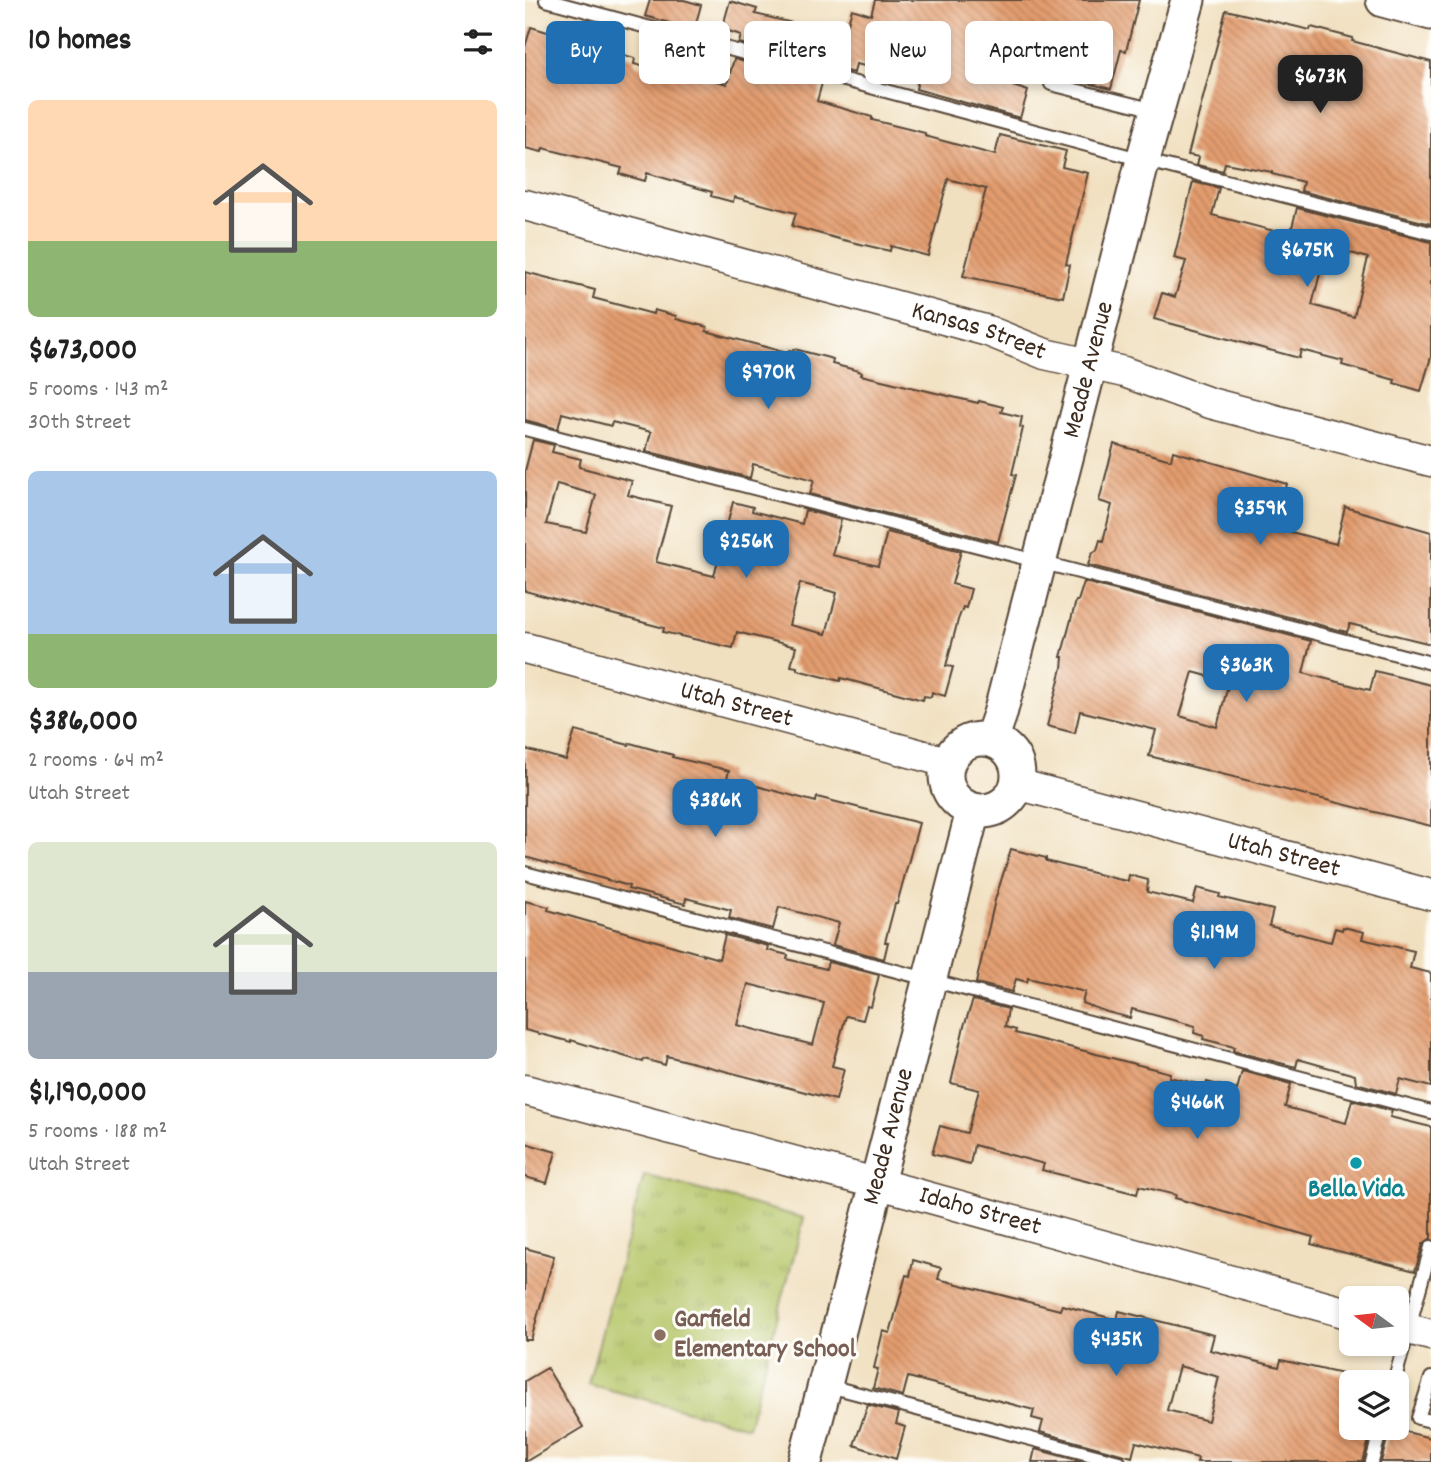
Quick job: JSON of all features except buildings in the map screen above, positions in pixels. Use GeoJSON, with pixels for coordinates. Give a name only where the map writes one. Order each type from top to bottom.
{"type":"FeatureCollection","features":[{"type":"Feature","properties":{"kind":"main road","name":"Meade Avenue"},"geometry":{"type":"LineString","coordinates":[[991,740],[1000,714],[1156,111],[1188,0]]}},
{"type":"Feature","properties":{"kind":"main road"},"geometry":{"type":"LineString","coordinates":[[1383,0],[1431,13]]}},
{"type":"Feature","properties":{"kind":"main road"},"geometry":{"type":"LineString","coordinates":[[970,740],[991,740],[1007,749],[1013,757],[1017,765],[1017,783],[1014,793],[1001,807],[983,812],[973,811],[964,807],[950,792],[946,783],[947,762],[960,745],[970,740]]}},
{"type":"Feature","properties":{"kind":"main road","name":"Meade Avenue"},"geometry":{"type":"LineString","coordinates":[[805,1462],[973,811]]}},
{"type":"Feature","properties":{"kind":"street","name":"Kansas Street"},"geometry":{"type":"LineString","coordinates":[[525,205],[974,328],[1045,354],[1124,372],[1210,403],[1431,461]]}},
{"type":"Feature","properties":{"kind":"street","name":"Utah Street"},"geometry":{"type":"LineString","coordinates":[[525,648],[947,762]]}},
{"type":"Feature","properties":{"kind":"street","name":"Utah Street"},"geometry":{"type":"LineString","coordinates":[[1017,783],[1431,895]]}},
{"type":"Feature","properties":{"kind":"street","name":"Idaho Street"},"geometry":{"type":"LineString","coordinates":[[525,1090],[1339,1311]]}},
{"type":"Feature","properties":{"kind":"lane"},"geometry":{"type":"LineString","coordinates":[[546,0],[1143,160],[1431,233]]}},
{"type":"Feature","properties":{"kind":"lane"},"geometry":{"type":"LineString","coordinates":[[1051,84],[1156,111]]}},
{"type":"Feature","properties":{"kind":"lane"},"geometry":{"type":"LineString","coordinates":[[525,429],[1431,663]]}},
{"type":"Feature","properties":{"kind":"lane"},"geometry":{"type":"LineString","coordinates":[[525,873],[1431,1112]]}},
{"type":"Feature","properties":{"kind":"lane"},"geometry":{"type":"LineString","coordinates":[[1398,1370],[1412,1330],[1431,1247]]}},
{"type":"Feature","properties":{"kind":"lane"},"geometry":{"type":"LineString","coordinates":[[1431,1378],[1418,1418],[1431,1422]]}},
{"type":"Feature","properties":{"kind":"lane"},"geometry":{"type":"LineString","coordinates":[[825,1385],[1119,1462]]}},
{"type":"Feature","properties":{"kind":"lane"},"geometry":{"type":"LineString","coordinates":[[1372,1462],[1378,1440]]}},
{"type":"Feature","properties":{"kind":"green space"},"geometry":{"type":"Polygon","coordinates":[[[644,1175],[804,1218],[748,1427],[588,1384],[644,1175]]]}},
{"type":"Feature","properties":{"kind":"place","name":"Bella Vida"},"geometry":{"type":"Point","coordinates":[1356,1163]}},
{"type":"Feature","properties":{"kind":"place","name":"Garfield Elementary School"},"geometry":{"type":"Point","coordinates":[660,1335]}}]}
